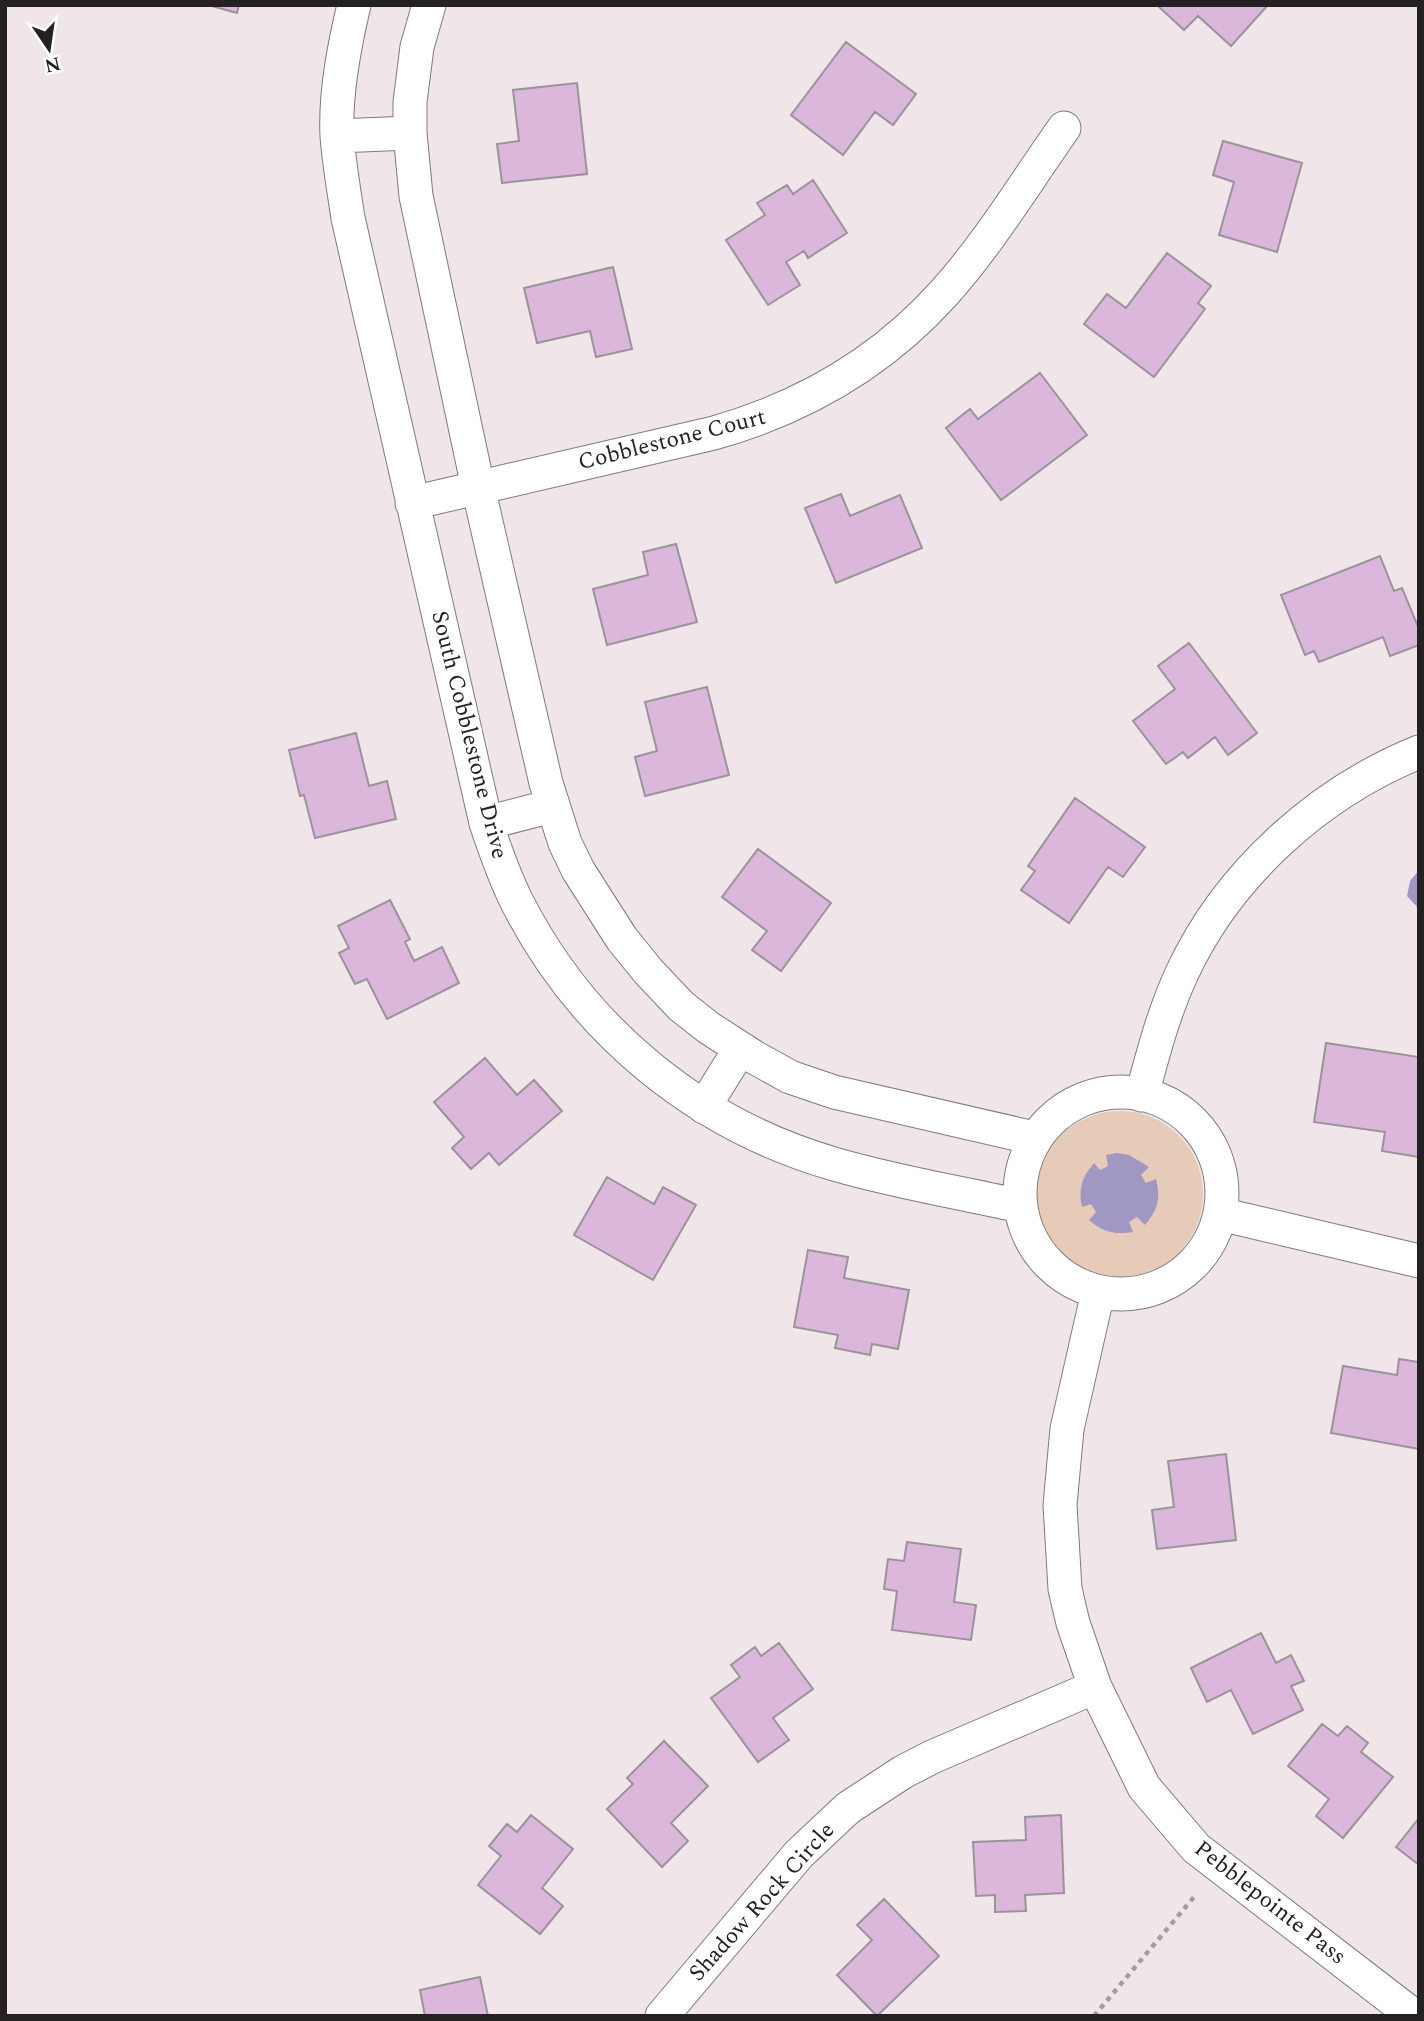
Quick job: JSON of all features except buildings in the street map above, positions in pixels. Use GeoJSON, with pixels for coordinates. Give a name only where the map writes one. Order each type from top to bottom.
{"type":"FeatureCollection","features":[{"type":"Feature","properties":{"kind":"street","name":"South Cobblestone Drive"},"geometry":{"type":"LineString","coordinates":[[354,5],[340,83],[337,136],[348,218],[486,823],[517,902],[571,988],[614,1038],[645,1065],[704,1107],[741,1128],[834,1164],[1020,1206]]}},
{"type":"Feature","properties":{"kind":"street"},"geometry":{"type":"LineString","coordinates":[[429,5],[413,73],[410,133],[421,227],[552,806],[578,870],[622,939],[648,971],[681,1006],[740,1049],[790,1077],[834,1091],[1034,1139]]}},
{"type":"Feature","properties":{"kind":"street","name":"Cobblestone Court"},"geometry":{"type":"LineString","coordinates":[[412,503],[734,428],[782,411],[851,372],[895,341],[944,293],[1064,128]]}},
{"type":"Feature","properties":{"kind":"street"},"geometry":{"type":"LineString","coordinates":[[337,136],[410,133]]}},
{"type":"Feature","properties":{"kind":"street"},"geometry":{"type":"LineString","coordinates":[[1142,1095],[1158,1034],[1182,973],[1213,918],[1233,892],[1281,840],[1321,806],[1373,774],[1419,752]]}},
{"type":"Feature","properties":{"kind":"street"},"geometry":{"type":"LineString","coordinates":[[486,823],[552,806]]}},
{"type":"Feature","properties":{"kind":"street"},"geometry":{"type":"LineString","coordinates":[[704,1107],[740,1049]]}},
{"type":"Feature","properties":{"kind":"street"},"geometry":{"type":"LineString","coordinates":[[1106,1093],[1142,1095],[1163,1101],[1180,1111],[1205,1137],[1218,1165],[1222,1182],[1220,1214],[1206,1247],[1181,1275],[1145,1292],[1125,1295],[1098,1292],[1080,1287],[1060,1275],[1042,1258],[1030,1240],[1020,1206],[1021,1172],[1034,1139],[1058,1114],[1080,1101],[1106,1093]]}},
{"type":"Feature","properties":{"kind":"street"},"geometry":{"type":"LineString","coordinates":[[1220,1214],[1419,1261]]}},
{"type":"Feature","properties":{"kind":"street","name":"Pebblepointe Pass"},"geometry":{"type":"LineString","coordinates":[[1098,1292],[1067,1429],[1060,1504],[1065,1589],[1073,1623],[1095,1687],[1144,1787],[1196,1848],[1414,2016]]}},
{"type":"Feature","properties":{"kind":"street","name":"Shadow Rock Circle"},"geometry":{"type":"LineString","coordinates":[[662,2016],[799,1854],[848,1808],[903,1772],[932,1757],[1095,1687]]}},
{"type":"Feature","properties":{"kind":"path"},"geometry":{"type":"LineString","coordinates":[[1094,2016],[1194,1897]]}},
{"type":"Feature","properties":{"kind":"shaded area"},"geometry":{"type":"Polygon","coordinates":[[[1419,870],[1419,909],[1407,896],[1410,881],[1419,870]]]}},
{"type":"Feature","properties":{"kind":"shaded area"},"geometry":{"type":"Polygon","coordinates":[[[1120,1111],[1152,1117],[1179,1135],[1197,1162],[1203,1194],[1197,1226],[1179,1253],[1152,1271],[1120,1277],[1088,1271],[1061,1253],[1043,1226],[1037,1194],[1043,1162],[1061,1135],[1088,1117],[1120,1111]]]}},
{"type":"Feature","properties":{"kind":"shaded area"},"geometry":{"type":"Polygon","coordinates":[[[1106,1155],[1129,1155],[1149,1167],[1141,1175],[1146,1183],[1156,1179],[1158,1198],[1153,1214],[1145,1225],[1137,1217],[1129,1222],[1133,1232],[1114,1233],[1104,1230],[1089,1220],[1096,1212],[1091,1204],[1082,1207],[1080,1194],[1086,1173],[1094,1163],[1100,1170],[1108,1166],[1106,1155]]]}}]}
